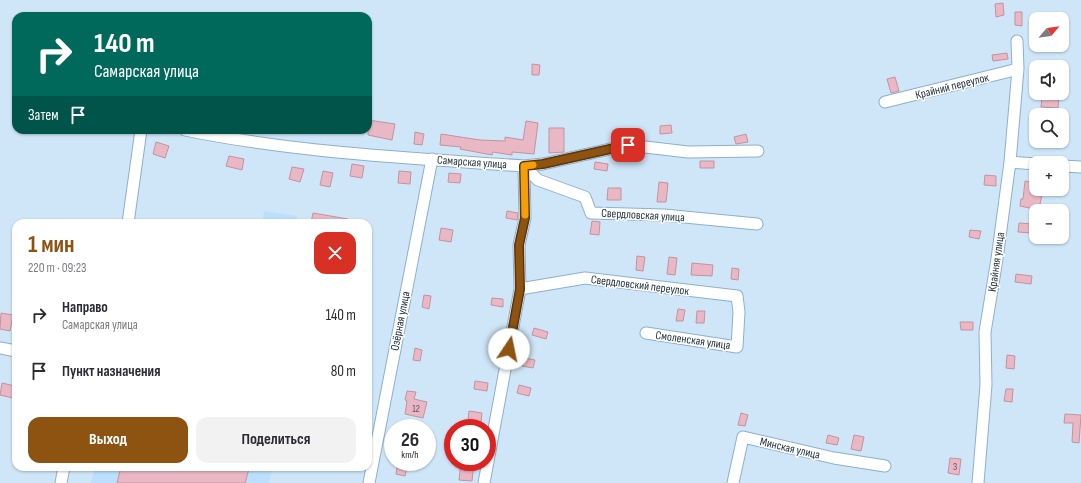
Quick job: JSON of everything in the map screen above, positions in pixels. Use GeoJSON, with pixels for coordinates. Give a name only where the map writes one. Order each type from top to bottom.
{"type":"FeatureCollection","features":[{"type":"Feature","properties":{"kind":"street","name":"Крайняя улица"},"geometry":{"type":"LineString","coordinates":[[978,483],[986,385],[985,332],[997,259],[1010,162],[1018,69],[1017,41]]}},
{"type":"Feature","properties":{"kind":"street","name":"Крайний переулок"},"geometry":{"type":"LineString","coordinates":[[885,102],[1018,69]]}},
{"type":"Feature","properties":{"kind":"street"},"geometry":{"type":"LineString","coordinates":[[129,219],[140,134]]}},
{"type":"Feature","properties":{"kind":"street","name":"Самарская улица"},"geometry":{"type":"LineString","coordinates":[[205,134],[230,139],[321,151],[524,166],[543,164],[628,145],[688,152],[758,151]]}},
{"type":"Feature","properties":{"kind":"street","name":"Озёрная улица"},"geometry":{"type":"LineString","coordinates":[[372,468],[432,159]]}},
{"type":"Feature","properties":{"kind":"street"},"geometry":{"type":"LineString","coordinates":[[1010,162],[1029,163]]}},
{"type":"Feature","properties":{"kind":"street"},"geometry":{"type":"LineString","coordinates":[[484,483],[520,289],[519,245],[525,218],[524,166]]}},
{"type":"Feature","properties":{"kind":"street","name":"Свердловская улица"},"geometry":{"type":"LineString","coordinates":[[524,166],[538,180],[585,197],[591,213],[664,215],[757,224]]}},
{"type":"Feature","properties":{"kind":"street"},"geometry":{"type":"LineString","coordinates":[[1069,166],[1081,167]]}},
{"type":"Feature","properties":{"kind":"street","name":"Свердловский переулок"},"geometry":{"type":"LineString","coordinates":[[520,289],[585,278],[737,296]]}},
{"type":"Feature","properties":{"kind":"street","name":"Смоленская улица"},"geometry":{"type":"LineString","coordinates":[[646,333],[737,347],[739,312],[737,296]]}},
{"type":"Feature","properties":{"kind":"street"},"geometry":{"type":"LineString","coordinates":[[0,348],[12,350]]}},
{"type":"Feature","properties":{"kind":"street","name":"Минская улица"},"geometry":{"type":"LineString","coordinates":[[733,483],[742,437],[834,458],[885,466]]}},
{"type":"Feature","properties":{"kind":"street"},"geometry":{"type":"LineString","coordinates":[[61,483],[63,471]]}},
{"type":"Feature","properties":{"kind":"street","name":"Озёрная улица"},"geometry":{"type":"LineString","coordinates":[[369,483],[371,471]]}},
{"type":"Feature","properties":{"kind":"shaded area"},"geometry":{"type":"Polygon","coordinates":[[[264,211],[297,216],[297,219],[263,219],[264,211]]]}},
{"type":"Feature","properties":{"kind":"shaded area"},"geometry":{"type":"Polygon","coordinates":[[[94,471],[272,471],[269,483],[91,483],[94,471]]]}},
{"type":"Feature","properties":{"kind":"building"},"geometry":{"type":"Polygon","coordinates":[[[1003,3],[1004,15],[996,17],[995,4],[1003,3]]]}},
{"type":"Feature","properties":{"kind":"building"},"geometry":{"type":"Polygon","coordinates":[[[1015,12],[1022,12],[1022,26],[1015,25],[1015,12]]]}},
{"type":"Feature","properties":{"kind":"building"},"geometry":{"type":"Polygon","coordinates":[[[1007,53],[1008,59],[993,61],[992,55],[1007,53]]]}},
{"type":"Feature","properties":{"kind":"building"},"geometry":{"type":"Polygon","coordinates":[[[532,64],[540,65],[539,75],[532,75],[532,64]]]}},
{"type":"Feature","properties":{"kind":"building"},"geometry":{"type":"Polygon","coordinates":[[[895,77],[899,91],[891,93],[887,79],[895,77]]]}},
{"type":"Feature","properties":{"kind":"building"},"geometry":{"type":"Polygon","coordinates":[[[1042,100],[1059,100],[1058,108],[1041,107],[1042,100]]]}},
{"type":"Feature","properties":{"kind":"building"},"geometry":{"type":"Polygon","coordinates":[[[372,121],[395,124],[392,140],[368,135],[372,134],[372,121]]]}},
{"type":"Feature","properties":{"kind":"building"},"geometry":{"type":"Polygon","coordinates":[[[526,121],[538,123],[534,154],[512,152],[512,155],[493,152],[492,155],[460,149],[461,147],[440,145],[441,134],[480,140],[505,141],[505,137],[523,140],[526,121]]]}},
{"type":"Feature","properties":{"kind":"building"},"geometry":{"type":"Polygon","coordinates":[[[671,125],[672,133],[660,134],[660,126],[671,125]]]}},
{"type":"Feature","properties":{"kind":"building"},"geometry":{"type":"Polygon","coordinates":[[[549,128],[564,128],[564,152],[549,153],[549,128]]]}},
{"type":"Feature","properties":{"kind":"building"},"geometry":{"type":"Polygon","coordinates":[[[415,132],[424,134],[422,145],[414,144],[415,132]]]}},
{"type":"Feature","properties":{"kind":"building"},"geometry":{"type":"Polygon","coordinates":[[[746,134],[748,142],[736,144],[734,137],[746,134]]]}},
{"type":"Feature","properties":{"kind":"building"},"geometry":{"type":"Polygon","coordinates":[[[156,142],[169,146],[165,158],[153,154],[156,142]]]}},
{"type":"Feature","properties":{"kind":"building"},"geometry":{"type":"Polygon","coordinates":[[[229,156],[244,159],[242,170],[226,166],[229,156]]]}},
{"type":"Feature","properties":{"kind":"building"},"geometry":{"type":"Polygon","coordinates":[[[700,161],[714,161],[714,168],[700,168],[700,161]]]}},
{"type":"Feature","properties":{"kind":"building"},"geometry":{"type":"Polygon","coordinates":[[[595,162],[608,164],[607,171],[594,169],[595,162]]]}},
{"type":"Feature","properties":{"kind":"building"},"geometry":{"type":"Polygon","coordinates":[[[352,164],[364,166],[362,178],[350,176],[352,164]]]}},
{"type":"Feature","properties":{"kind":"building"},"geometry":{"type":"Polygon","coordinates":[[[292,167],[304,169],[300,182],[289,179],[292,167]]]}},
{"type":"Feature","properties":{"kind":"building"},"geometry":{"type":"Polygon","coordinates":[[[323,171],[333,173],[330,187],[320,185],[323,171]]]}},
{"type":"Feature","properties":{"kind":"building"},"geometry":{"type":"Polygon","coordinates":[[[399,171],[411,172],[410,184],[398,183],[399,171]]]}},
{"type":"Feature","properties":{"kind":"building"},"geometry":{"type":"Polygon","coordinates":[[[449,173],[461,174],[460,183],[448,182],[449,173]]]}},
{"type":"Feature","properties":{"kind":"building"},"geometry":{"type":"Polygon","coordinates":[[[985,175],[996,176],[996,186],[984,185],[985,175]]]}},
{"type":"Feature","properties":{"kind":"building"},"geometry":{"type":"Polygon","coordinates":[[[1025,181],[1029,182],[1029,196],[1042,196],[1040,204],[1029,204],[1029,208],[1020,206],[1021,199],[1023,199],[1025,181]]]}},
{"type":"Feature","properties":{"kind":"building"},"geometry":{"type":"Polygon","coordinates":[[[659,182],[668,183],[666,202],[657,202],[659,182]]]}},
{"type":"Feature","properties":{"kind":"building"},"geometry":{"type":"Polygon","coordinates":[[[608,188],[621,188],[621,200],[607,200],[608,188]]]}},
{"type":"Feature","properties":{"kind":"building"},"geometry":{"type":"Polygon","coordinates":[[[507,211],[518,213],[517,220],[506,218],[507,211]]]}},
{"type":"Feature","properties":{"kind":"building"},"geometry":{"type":"Polygon","coordinates":[[[313,213],[348,219],[312,219],[313,213]]]}},
{"type":"Feature","properties":{"kind":"building"},"geometry":{"type":"Polygon","coordinates":[[[592,221],[600,222],[599,235],[590,234],[592,221]]]}},
{"type":"Feature","properties":{"kind":"building"},"geometry":{"type":"Polygon","coordinates":[[[1019,223],[1029,224],[1029,233],[1018,232],[1019,223]]]}},
{"type":"Feature","properties":{"kind":"building"},"geometry":{"type":"Polygon","coordinates":[[[441,228],[453,230],[451,242],[439,240],[441,228]]]}},
{"type":"Feature","properties":{"kind":"building"},"geometry":{"type":"Polygon","coordinates":[[[970,230],[981,231],[979,239],[969,237],[970,230]]]}},
{"type":"Feature","properties":{"kind":"building"},"geometry":{"type":"Polygon","coordinates":[[[637,256],[645,257],[643,271],[636,270],[637,256]]]}},
{"type":"Feature","properties":{"kind":"building"},"geometry":{"type":"Polygon","coordinates":[[[669,257],[677,258],[675,275],[667,274],[669,257]]]}},
{"type":"Feature","properties":{"kind":"building"},"geometry":{"type":"Polygon","coordinates":[[[692,263],[713,265],[712,276],[691,275],[692,263]]]}},
{"type":"Feature","properties":{"kind":"building"},"geometry":{"type":"Polygon","coordinates":[[[732,268],[739,269],[738,280],[731,279],[732,268]]]}},
{"type":"Feature","properties":{"kind":"building"},"geometry":{"type":"Polygon","coordinates":[[[1016,274],[1032,276],[1031,284],[1015,282],[1016,274]]]}},
{"type":"Feature","properties":{"kind":"building"},"geometry":{"type":"Polygon","coordinates":[[[424,295],[431,296],[429,309],[422,307],[424,295]]]}},
{"type":"Feature","properties":{"kind":"building"},"geometry":{"type":"Polygon","coordinates":[[[492,298],[503,299],[503,307],[491,305],[492,298]]]}},
{"type":"Feature","properties":{"kind":"building"},"geometry":{"type":"Polygon","coordinates":[[[678,309],[685,310],[683,321],[676,321],[678,309]]]}},
{"type":"Feature","properties":{"kind":"building"},"geometry":{"type":"Polygon","coordinates":[[[697,311],[705,311],[704,323],[696,323],[697,311]]]}},
{"type":"Feature","properties":{"kind":"building"},"geometry":{"type":"Polygon","coordinates":[[[1,313],[12,315],[10,331],[0,329],[1,313]]]}},
{"type":"Feature","properties":{"kind":"building"},"geometry":{"type":"Polygon","coordinates":[[[960,322],[973,322],[973,330],[961,330],[960,322]]]}},
{"type":"Feature","properties":{"kind":"building"},"geometry":{"type":"Polygon","coordinates":[[[534,328],[548,332],[546,339],[532,335],[534,328]]]}},
{"type":"Feature","properties":{"kind":"building"},"geometry":{"type":"Polygon","coordinates":[[[415,348],[422,350],[420,361],[413,360],[415,348]]]}},
{"type":"Feature","properties":{"kind":"building"},"geometry":{"type":"Polygon","coordinates":[[[1007,355],[1015,356],[1014,369],[1006,368],[1007,355]]]}},
{"type":"Feature","properties":{"kind":"building"},"geometry":{"type":"Polygon","coordinates":[[[524,358],[535,360],[533,368],[522,366],[524,358]]]}},
{"type":"Feature","properties":{"kind":"building"},"geometry":{"type":"Polygon","coordinates":[[[475,381],[488,383],[487,391],[474,389],[475,381]]]}},
{"type":"Feature","properties":{"kind":"building"},"geometry":{"type":"Polygon","coordinates":[[[2,383],[12,385],[12,398],[0,395],[2,383]]]}},
{"type":"Feature","properties":{"kind":"building"},"geometry":{"type":"Polygon","coordinates":[[[519,385],[531,388],[529,396],[517,393],[519,385]]]}},
{"type":"Feature","properties":{"kind":"building"},"geometry":{"type":"Polygon","coordinates":[[[1006,389],[1013,389],[1012,402],[1004,401],[1006,389]]]}},
{"type":"Feature","properties":{"kind":"building"},"geometry":{"type":"Polygon","coordinates":[[[407,391],[416,392],[414,399],[427,402],[423,418],[405,414],[407,401],[405,400],[407,391]]]}},
{"type":"Feature","properties":{"kind":"building"},"geometry":{"type":"Polygon","coordinates":[[[469,411],[482,413],[481,419],[468,419],[469,411]]]}},
{"type":"Feature","properties":{"kind":"building"},"geometry":{"type":"Polygon","coordinates":[[[741,413],[748,415],[745,426],[738,425],[741,413]]]}},
{"type":"Feature","properties":{"kind":"building"},"geometry":{"type":"Polygon","coordinates":[[[1065,414],[1081,415],[1079,443],[1072,442],[1073,423],[1064,423],[1065,414]]]}},
{"type":"Feature","properties":{"kind":"building"},"geometry":{"type":"Polygon","coordinates":[[[828,435],[839,438],[837,445],[826,443],[828,435]]]}},
{"type":"Feature","properties":{"kind":"building"},"geometry":{"type":"Polygon","coordinates":[[[854,435],[864,437],[861,451],[851,449],[854,435]]]}},
{"type":"Feature","properties":{"kind":"building"},"geometry":{"type":"Polygon","coordinates":[[[950,458],[961,459],[959,475],[948,473],[950,458]]]}},
{"type":"Feature","properties":{"kind":"building"},"geometry":{"type":"Polygon","coordinates":[[[120,471],[248,471],[245,483],[117,483],[120,471]]]}},
{"type":"Feature","properties":{"kind":"building"},"geometry":{"type":"Polygon","coordinates":[[[396,471],[406,471],[405,476],[396,474],[396,471]]]}},
{"type":"Feature","properties":{"kind":"building"},"geometry":{"type":"Polygon","coordinates":[[[460,471],[473,471],[472,481],[459,480],[460,471]]]}},
{"type":"Feature","properties":{"kind":"slow traffic"},"geometry":{"type":"LineString","coordinates":[[525,215],[524,166],[533,165]]}},
{"type":"Feature","properties":{"kind":"route"},"geometry":{"type":"LineString","coordinates":[[509,349],[520,289],[519,245],[525,218],[524,166],[543,164],[628,145]]}}]}
